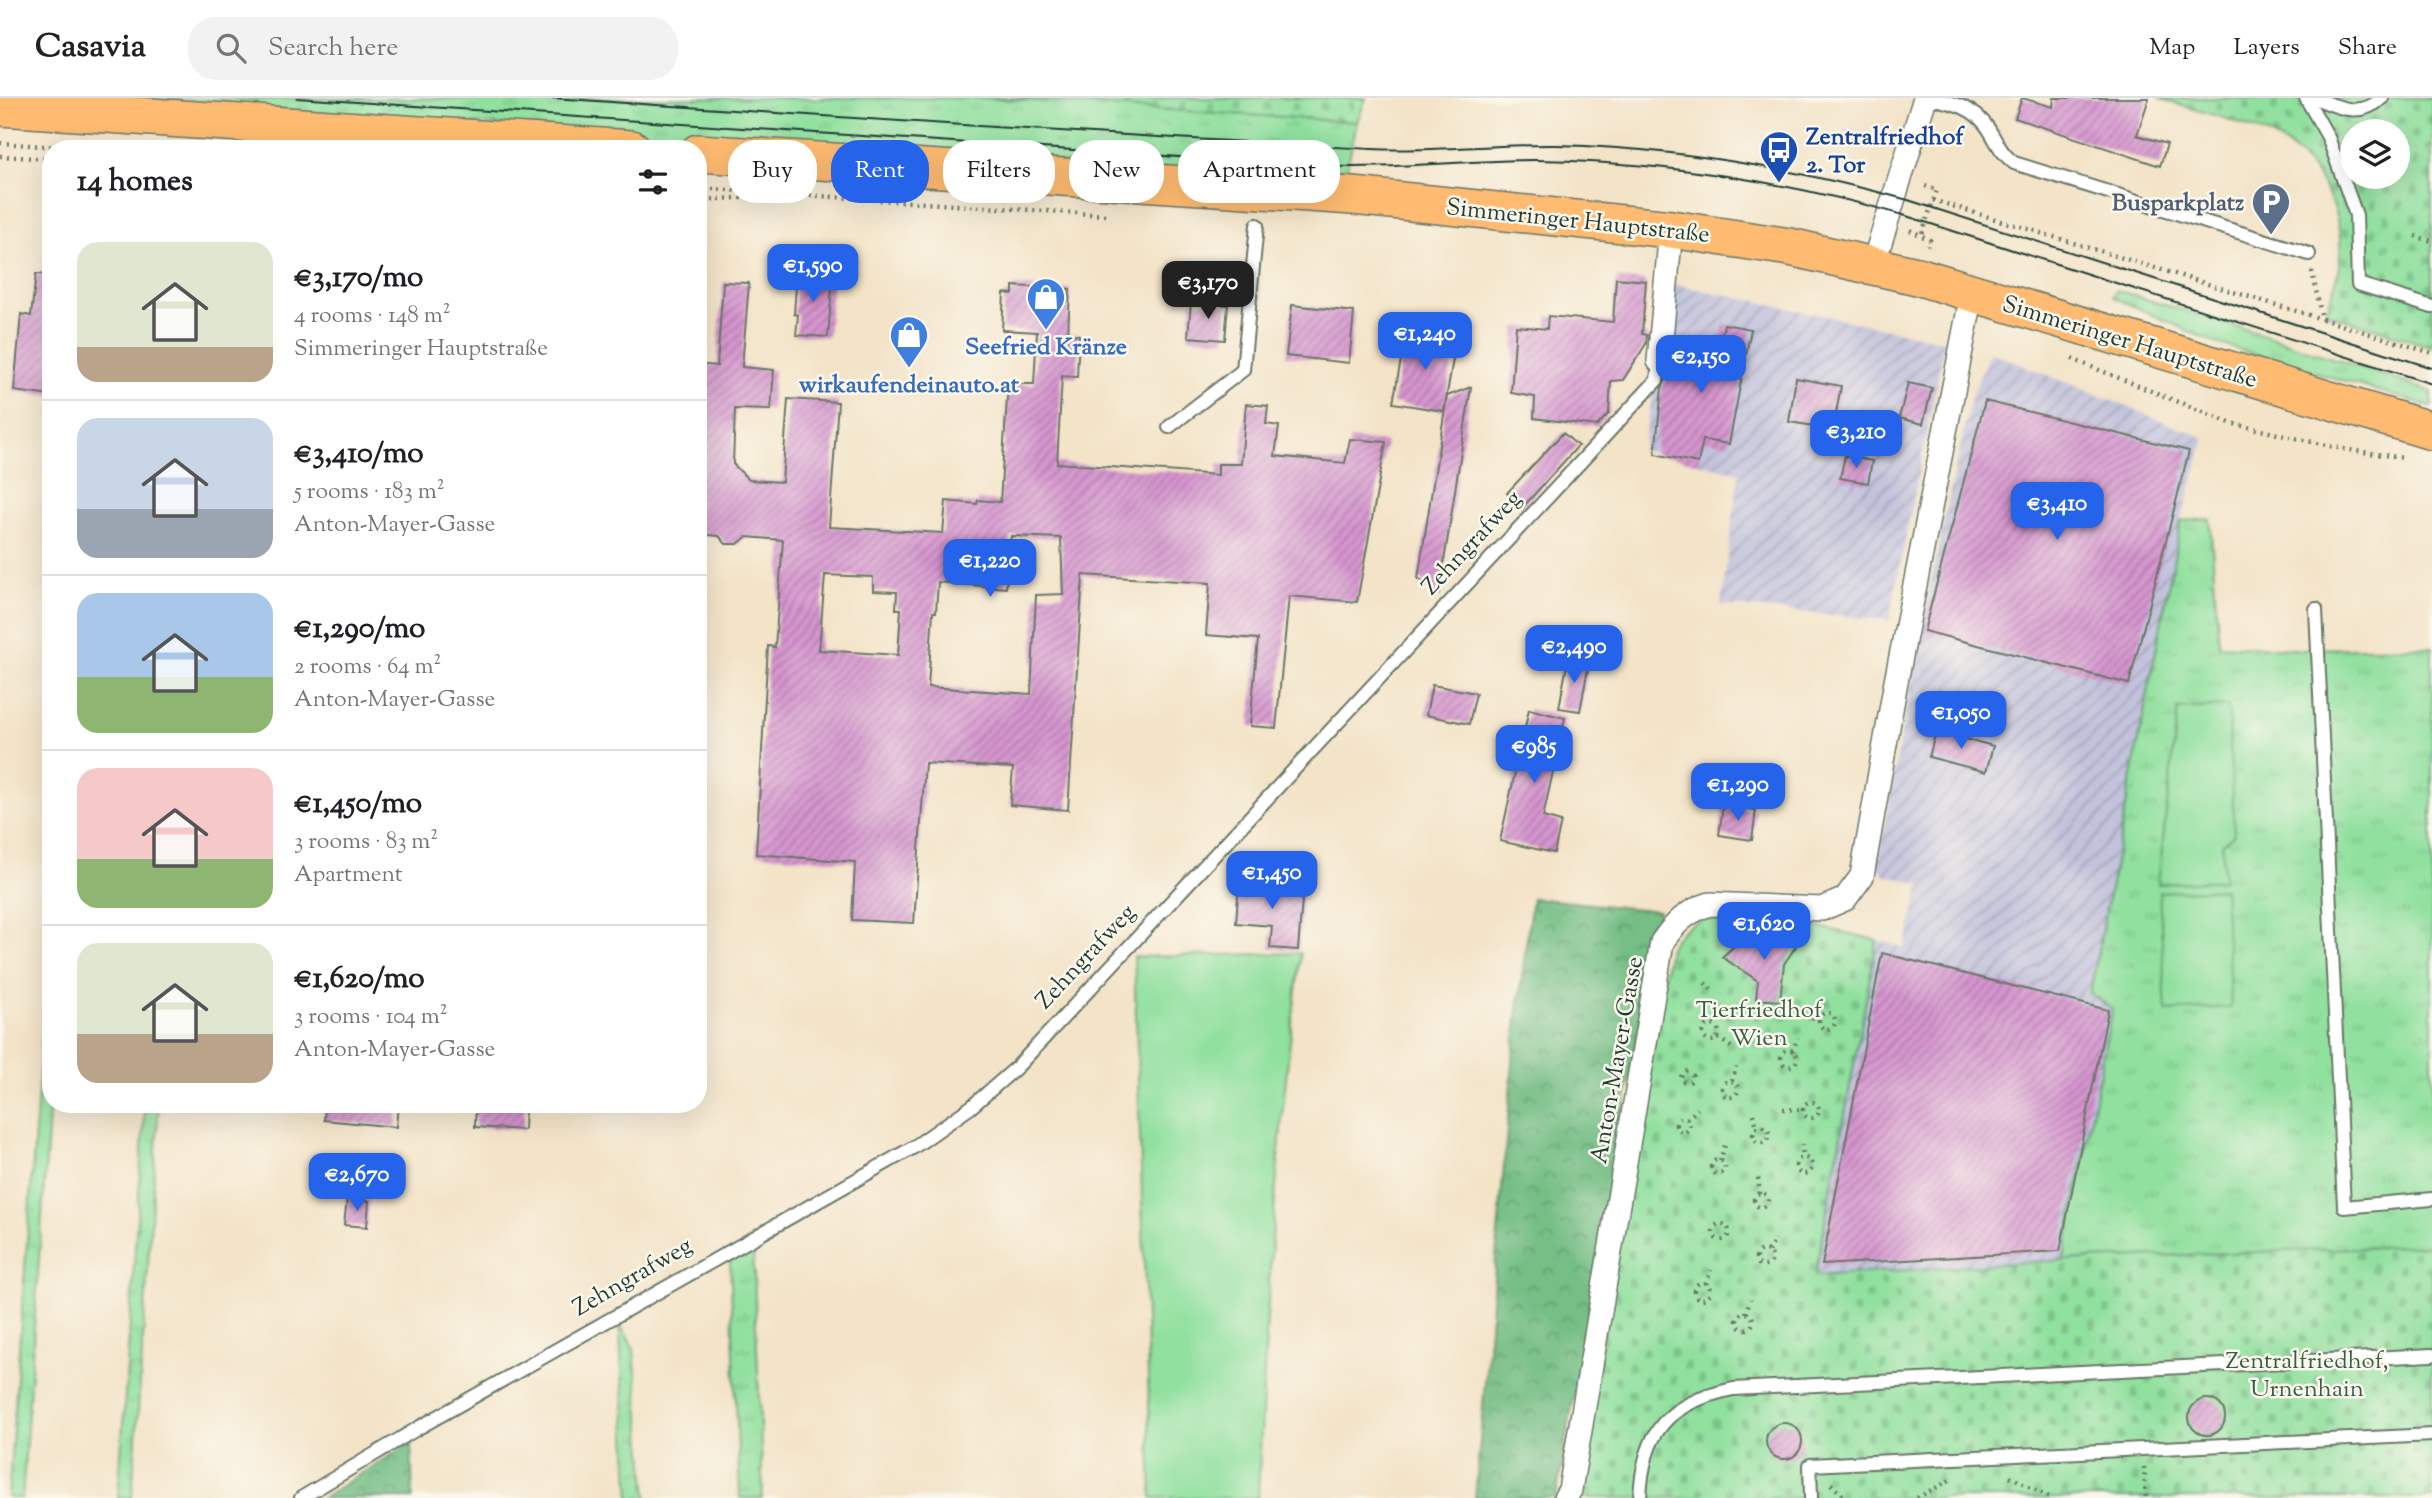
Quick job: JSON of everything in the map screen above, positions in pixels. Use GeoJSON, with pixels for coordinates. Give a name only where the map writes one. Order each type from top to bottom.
{"type":"FeatureCollection","features":[{"type":"Feature","properties":{"kind":"main road"},"geometry":{"type":"LineString","coordinates":[[0,107],[268,131],[450,140]]}},
{"type":"Feature","properties":{"kind":"main road","name":"Simmeringer Hauptstraße"},"geometry":{"type":"LineString","coordinates":[[707,154],[1353,196],[1671,229],[1790,247],[1873,265],[2432,431]]}},
{"type":"Feature","properties":{"kind":"street"},"geometry":{"type":"LineString","coordinates":[[1873,265],[1925,98]]}},
{"type":"Feature","properties":{"kind":"street","name":"Zehngrafweg"},"geometry":{"type":"LineString","coordinates":[[1659,360],[1671,229]]}},
{"type":"Feature","properties":{"kind":"street","name":"Anton-Mayer-Gasse"},"geometry":{"type":"LineString","coordinates":[[1565,1498],[1570,1490],[1662,942],[1674,924],[1693,909],[1710,904],[1822,909],[1845,899],[1862,876],[1908,619],[1972,294]]}},
{"type":"Feature","properties":{"kind":"lane"},"geometry":{"type":"LineString","coordinates":[[1930,98],[1967,108],[1980,119],[1995,144],[2014,163],[2309,254]]}},
{"type":"Feature","properties":{"kind":"lane"},"geometry":{"type":"LineString","coordinates":[[2306,98],[2328,137],[2356,215],[2358,284],[2432,307]]}},
{"type":"Feature","properties":{"kind":"lane"},"geometry":{"type":"LineString","coordinates":[[2315,98],[2346,111],[2372,107],[2382,98]]}},
{"type":"Feature","properties":{"kind":"lane"},"geometry":{"type":"LineString","coordinates":[[1169,427],[1243,370],[1258,225]]}},
{"type":"Feature","properties":{"kind":"lane","name":"Zehngrafweg"},"geometry":{"type":"LineString","coordinates":[[302,1498],[420,1427],[914,1147],[971,1107],[1017,1067],[1657,380],[1659,360]]}},
{"type":"Feature","properties":{"kind":"lane"},"geometry":{"type":"LineString","coordinates":[[2316,609],[2344,1207],[2432,1199]]}},
{"type":"Feature","properties":{"kind":"lane"},"geometry":{"type":"LineString","coordinates":[[1640,1498],[1642,1462],[1656,1431],[1678,1409],[1700,1396],[1733,1388],[2432,1355]]}},
{"type":"Feature","properties":{"kind":"lane"},"geometry":{"type":"LineString","coordinates":[[1811,1498],[1810,1465],[2432,1435]]}},
{"type":"Feature","properties":{"kind":"path"},"geometry":{"type":"LineString","coordinates":[[0,143],[42,146]]}},
{"type":"Feature","properties":{"kind":"path"},"geometry":{"type":"LineString","coordinates":[[0,156],[42,158]]}},
{"type":"Feature","properties":{"kind":"path"},"geometry":{"type":"LineString","coordinates":[[1901,177],[1937,190],[1922,233]]}},
{"type":"Feature","properties":{"kind":"path"},"geometry":{"type":"LineString","coordinates":[[707,189],[728,190]]}},
{"type":"Feature","properties":{"kind":"path"},"geometry":{"type":"LineString","coordinates":[[817,196],[1120,216]]}},
{"type":"Feature","properties":{"kind":"path"},"geometry":{"type":"LineString","coordinates":[[707,199],[728,198]]}},
{"type":"Feature","properties":{"kind":"path"},"geometry":{"type":"LineString","coordinates":[[1933,200],[2432,353]]}},
{"type":"Feature","properties":{"kind":"path"},"geometry":{"type":"LineString","coordinates":[[2415,236],[2432,241]]}},
{"type":"Feature","properties":{"kind":"path"},"geometry":{"type":"LineString","coordinates":[[2309,254],[2322,319]]}},
{"type":"Feature","properties":{"kind":"path"},"geometry":{"type":"LineString","coordinates":[[2070,358],[2230,423],[2343,449],[2407,459]]}},
{"type":"Feature","properties":{"kind":"path"},"geometry":{"type":"LineString","coordinates":[[1705,983],[1712,990]]}},
{"type":"Feature","properties":{"kind":"path"},"geometry":{"type":"LineString","coordinates":[[1805,1016],[1819,1019]]}},
{"type":"Feature","properties":{"kind":"path"},"geometry":{"type":"LineString","coordinates":[[1718,1038],[1734,1049]]}},
{"type":"Feature","properties":{"kind":"path"},"geometry":{"type":"LineString","coordinates":[[1792,1051],[1798,1038]]}},
{"type":"Feature","properties":{"kind":"path"},"geometry":{"type":"LineString","coordinates":[[1732,1081],[1736,1067]]}},
{"type":"Feature","properties":{"kind":"path"},"geometry":{"type":"LineString","coordinates":[[1692,1074],[1698,1070]]}},
{"type":"Feature","properties":{"kind":"path"},"geometry":{"type":"LineString","coordinates":[[1688,1119],[1698,1109]]}},
{"type":"Feature","properties":{"kind":"path"},"geometry":{"type":"LineString","coordinates":[[1783,1110],[1802,1110]]}},
{"type":"Feature","properties":{"kind":"path"},"geometry":{"type":"LineString","coordinates":[[1754,1114],[1758,1128]]}},
{"type":"Feature","properties":{"kind":"path"},"geometry":{"type":"LineString","coordinates":[[1802,1144],[1803,1158]]}},
{"type":"Feature","properties":{"kind":"path"},"geometry":{"type":"LineString","coordinates":[[1720,1161],[1725,1145]]}},
{"type":"Feature","properties":{"kind":"path"},"geometry":{"type":"LineString","coordinates":[[1758,1178],[1760,1194]]}},
{"type":"Feature","properties":{"kind":"path"},"geometry":{"type":"LineString","coordinates":[[1769,1252],[1775,1239]]}},
{"type":"Feature","properties":{"kind":"path"},"geometry":{"type":"LineString","coordinates":[[1706,1284],[1711,1270]]}},
{"type":"Feature","properties":{"kind":"path"},"geometry":{"type":"LineString","coordinates":[[1746,1313],[1749,1299]]}},
{"type":"Feature","properties":{"kind":"path"},"geometry":{"type":"LineString","coordinates":[[2143,1449],[2146,1498]]}},
{"type":"Feature","properties":{"kind":"path"},"geometry":{"type":"LineString","coordinates":[[1917,1498],[1933,1486],[1961,1475]]}},
{"type":"Feature","properties":{"kind":"path"},"geometry":{"type":"LineString","coordinates":[[2006,1475],[2051,1498]]}},
{"type":"Feature","properties":{"kind":"shaded area"},"geometry":{"type":"Polygon","coordinates":[[[1674,284],[1945,341],[1889,620],[1721,605],[1739,473],[1642,450],[1674,284]]]}},
{"type":"Feature","properties":{"kind":"shaded area"},"geometry":{"type":"Polygon","coordinates":[[[1990,352],[2205,438],[2181,521],[2090,993],[2112,1008],[2064,1260],[1814,1276],[1877,940],[1905,948],[1921,884],[1885,875],[1877,866],[1922,622],[1971,397],[1990,352]]]}},
{"type":"Feature","properties":{"kind":"green space"},"geometry":{"type":"Polygon","coordinates":[[[988,98],[1357,122],[1344,181],[1340,181],[1340,140],[1178,140],[1178,170],[1164,169],[1164,140],[1069,140],[1069,163],[1055,162],[1055,140],[943,140],[943,155],[929,154],[929,140],[831,140],[831,147],[817,146],[817,140],[728,140],[99,99],[988,98]]]}},
{"type":"Feature","properties":{"kind":"green space"},"geometry":{"type":"Polygon","coordinates":[[[988,98],[1366,98],[1357,122],[988,98]]]}},
{"type":"Feature","properties":{"kind":"green space"},"geometry":{"type":"Polygon","coordinates":[[[2159,98],[2432,98],[2432,347],[2326,313],[2339,266],[2340,246],[2338,226],[2325,188],[2314,171],[2285,144],[2254,128],[2159,98]]]}},
{"type":"Feature","properties":{"kind":"green space"},"geometry":{"type":"Polygon","coordinates":[[[2116,290],[2264,335],[2432,392],[2432,407],[2213,342],[2113,297],[2116,290]]]}},
{"type":"Feature","properties":{"kind":"green space"},"geometry":{"type":"Polygon","coordinates":[[[2210,519],[2219,645],[2295,649],[2432,647],[2432,1245],[2064,1260],[2112,1009],[2090,993],[2181,521],[2210,519]]]}},
{"type":"Feature","properties":{"kind":"green space"},"geometry":{"type":"Polygon","coordinates":[[[2228,706],[2234,834],[2222,844],[2224,880],[2158,884],[2178,709],[2228,706]]]}},
{"type":"Feature","properties":{"kind":"green space"},"geometry":{"type":"Polygon","coordinates":[[[2224,889],[2231,1007],[2166,1011],[2159,892],[2224,889]]]}},
{"type":"Feature","properties":{"kind":"green space"},"geometry":{"type":"Polygon","coordinates":[[[1532,898],[1659,911],[1556,1498],[1475,1498],[1516,1027],[1532,898]]]}},
{"type":"Feature","properties":{"kind":"green space","name":"Zentralfriedhof, Urnenhain"},"geometry":{"type":"Polygon","coordinates":[[[1720,913],[1793,921],[1877,940],[1815,1276],[2064,1260],[2432,1245],[2432,1498],[1576,1498],[1669,948],[1678,935],[1690,925],[1720,913]]]}},
{"type":"Feature","properties":{"kind":"green space"},"geometry":{"type":"Polygon","coordinates":[[[1301,953],[1273,1225],[1258,1498],[1152,1498],[1134,957],[1301,953]]]}},
{"type":"Feature","properties":{"kind":"green space"},"geometry":{"type":"Polygon","coordinates":[[[42,1039],[42,1113],[49,1113],[22,1498],[8,1498],[42,1039]]]}},
{"type":"Feature","properties":{"kind":"green space"},"geometry":{"type":"Polygon","coordinates":[[[144,1113],[158,1113],[132,1498],[118,1498],[144,1113]]]}},
{"type":"Feature","properties":{"kind":"green space"},"geometry":{"type":"Polygon","coordinates":[[[753,1249],[763,1498],[740,1498],[730,1261],[753,1249]]]}},
{"type":"Feature","properties":{"kind":"green space"},"geometry":{"type":"Polygon","coordinates":[[[619,1323],[634,1349],[647,1498],[630,1498],[619,1323]]]}},
{"type":"Feature","properties":{"kind":"green space"},"geometry":{"type":"Polygon","coordinates":[[[411,1443],[413,1498],[322,1498],[411,1443]]]}},
{"type":"Feature","properties":{"kind":"building"},"geometry":{"type":"Polygon","coordinates":[[[2022,98],[2053,107],[2054,98],[2149,98],[2137,135],[2167,144],[2160,166],[2015,118],[2022,98]]]}},
{"type":"Feature","properties":{"kind":"building"},"geometry":{"type":"Polygon","coordinates":[[[797,272],[833,274],[828,337],[796,335],[798,315],[794,314],[797,272]]]}},
{"type":"Feature","properties":{"kind":"building"},"geometry":{"type":"Polygon","coordinates":[[[36,274],[42,274],[42,395],[14,391],[21,314],[31,316],[36,274]]]}},
{"type":"Feature","properties":{"kind":"building"},"geometry":{"type":"Polygon","coordinates":[[[1616,278],[1646,281],[1642,334],[1647,335],[1646,344],[1623,380],[1611,381],[1609,413],[1597,426],[1534,418],[1535,397],[1511,393],[1516,326],[1547,329],[1548,316],[1613,322],[1616,278]]]}},
{"type":"Feature","properties":{"kind":"building"},"geometry":{"type":"Polygon","coordinates":[[[723,282],[749,283],[742,367],[774,370],[771,410],[735,409],[733,464],[749,480],[782,482],[788,399],[838,402],[829,527],[943,533],[946,501],[977,504],[978,500],[1000,502],[1008,384],[1034,384],[1037,332],[1002,330],[1004,293],[1013,294],[1013,286],[1070,289],[1068,334],[1079,335],[1077,377],[1062,376],[1057,463],[1218,475],[1218,464],[1241,464],[1246,404],[1268,406],[1266,424],[1279,426],[1275,456],[1345,463],[1350,439],[1386,442],[1357,602],[1289,596],[1276,728],[1250,726],[1258,639],[1206,635],[1210,583],[1083,575],[1068,810],[1010,805],[1013,768],[925,763],[914,923],[852,920],[855,862],[756,854],[768,646],[775,647],[783,540],[746,537],[738,544],[726,544],[719,536],[707,535],[707,365],[717,366],[723,282]],[[1011,536],[1006,588],[938,582],[936,612],[933,612],[928,687],[1031,694],[1036,595],[1063,594],[1061,538],[1011,536]],[[825,575],[819,650],[898,655],[901,609],[896,609],[897,592],[873,591],[873,577],[825,575]]]}},
{"type":"Feature","properties":{"kind":"building"},"geometry":{"type":"Polygon","coordinates":[[[1191,302],[1228,305],[1225,340],[1188,337],[1191,302]]]}},
{"type":"Feature","properties":{"kind":"building"},"geometry":{"type":"Polygon","coordinates":[[[1292,305],[1354,312],[1349,363],[1286,356],[1292,305]]]}},
{"type":"Feature","properties":{"kind":"building"},"geometry":{"type":"Polygon","coordinates":[[[1724,324],[1751,329],[1729,444],[1703,440],[1698,463],[1655,454],[1662,388],[1673,363],[1675,340],[1719,349],[1724,324]]]}},
{"type":"Feature","properties":{"kind":"building"},"geometry":{"type":"Polygon","coordinates":[[[1406,333],[1456,342],[1444,411],[1393,403],[1406,333]]]}},
{"type":"Feature","properties":{"kind":"building"},"geometry":{"type":"Polygon","coordinates":[[[1796,378],[1841,386],[1833,429],[1789,422],[1796,378]]]}},
{"type":"Feature","properties":{"kind":"building"},"geometry":{"type":"Polygon","coordinates":[[[1908,383],[1932,388],[1923,424],[1899,418],[1908,383]]]}},
{"type":"Feature","properties":{"kind":"building"},"geometry":{"type":"Polygon","coordinates":[[[1471,387],[1439,594],[1418,578],[1447,396],[1471,387]]]}},
{"type":"Feature","properties":{"kind":"building"},"geometry":{"type":"Polygon","coordinates":[[[1985,401],[2189,451],[2129,684],[1924,631],[1985,401]]]}},
{"type":"Feature","properties":{"kind":"building"},"geometry":{"type":"Polygon","coordinates":[[[1563,433],[1578,446],[1522,508],[1507,493],[1563,433]]]}},
{"type":"Feature","properties":{"kind":"building"},"geometry":{"type":"Polygon","coordinates":[[[1845,456],[1872,461],[1868,483],[1840,478],[1845,456]]]}},
{"type":"Feature","properties":{"kind":"building"},"geometry":{"type":"Polygon","coordinates":[[[1568,659],[1589,663],[1580,711],[1559,708],[1568,659]]]}},
{"type":"Feature","properties":{"kind":"building"},"geometry":{"type":"Polygon","coordinates":[[[1432,685],[1476,693],[1469,724],[1426,715],[1432,685]]]}},
{"type":"Feature","properties":{"kind":"building"},"geometry":{"type":"Polygon","coordinates":[[[1529,709],[1565,718],[1543,817],[1561,822],[1554,853],[1500,841],[1529,709]]]}},
{"type":"Feature","properties":{"kind":"building"},"geometry":{"type":"Polygon","coordinates":[[[1936,731],[1993,746],[1986,772],[1929,757],[1936,731]]]}},
{"type":"Feature","properties":{"kind":"building"},"geometry":{"type":"Polygon","coordinates":[[[1723,806],[1756,810],[1752,840],[1719,835],[1723,806]]]}},
{"type":"Feature","properties":{"kind":"building"},"geometry":{"type":"Polygon","coordinates":[[[1239,882],[1303,887],[1298,950],[1270,948],[1272,926],[1236,923],[1239,882]]]}},
{"type":"Feature","properties":{"kind":"building"},"geometry":{"type":"Polygon","coordinates":[[[1769,932],[1800,940],[1784,964],[1780,1001],[1756,999],[1758,981],[1722,957],[1740,941],[1769,932]]]}},
{"type":"Feature","properties":{"kind":"building"},"geometry":{"type":"Polygon","coordinates":[[[1882,953],[2108,1010],[2060,1251],[1822,1265],[1882,953]]]}},
{"type":"Feature","properties":{"kind":"building"},"geometry":{"type":"Polygon","coordinates":[[[324,1113],[397,1113],[396,1127],[324,1120],[324,1113]]]}},
{"type":"Feature","properties":{"kind":"building"},"geometry":{"type":"Polygon","coordinates":[[[476,1113],[525,1113],[524,1130],[475,1127],[476,1113]]]}},
{"type":"Feature","properties":{"kind":"building"},"geometry":{"type":"Polygon","coordinates":[[[347,1198],[369,1201],[367,1227],[344,1225],[347,1198]]]}},
{"type":"Feature","properties":{"kind":"building"},"geometry":{"type":"Polygon","coordinates":[[[2207,1399],[2220,1404],[2225,1417],[2220,1430],[2207,1435],[2194,1430],[2189,1417],[2194,1404],[2207,1399]]]}},
{"type":"Feature","properties":{"kind":"building"},"geometry":{"type":"Polygon","coordinates":[[[1784,1423],[1796,1429],[1802,1441],[1796,1453],[1784,1459],[1772,1453],[1766,1441],[1772,1429],[1784,1423]]]}},
{"type":"Feature","properties":{"kind":"tram line"},"geometry":{"type":"LineString","coordinates":[[297,98],[1316,166],[1371,167],[1535,160],[1629,165],[1721,175],[1812,192],[1903,215],[2432,384]]}},
{"type":"Feature","properties":{"kind":"tram line"},"geometry":{"type":"LineString","coordinates":[[551,98],[1372,149],[1557,145],[1691,155],[1778,169],[1908,200],[2432,368]]}},
{"type":"Feature","properties":{"kind":"place","name":"Zentralfriedhof 2. Tor"},"geometry":{"type":"Point","coordinates":[1779,184]}},
{"type":"Feature","properties":{"kind":"place","name":"Busparkplatz"},"geometry":{"type":"Point","coordinates":[2271,236]}},
{"type":"Feature","properties":{"kind":"place","name":"Seefried Kränze"},"geometry":{"type":"Point","coordinates":[1046,331]}},
{"type":"Feature","properties":{"kind":"place","name":"wirkaufendeinauto.at"},"geometry":{"type":"Point","coordinates":[909,369]}},
{"type":"Feature","properties":{"kind":"park label","name":"Tierfriedhof Wien"},"geometry":{"type":"Point","coordinates":[1759,1023]}}]}
